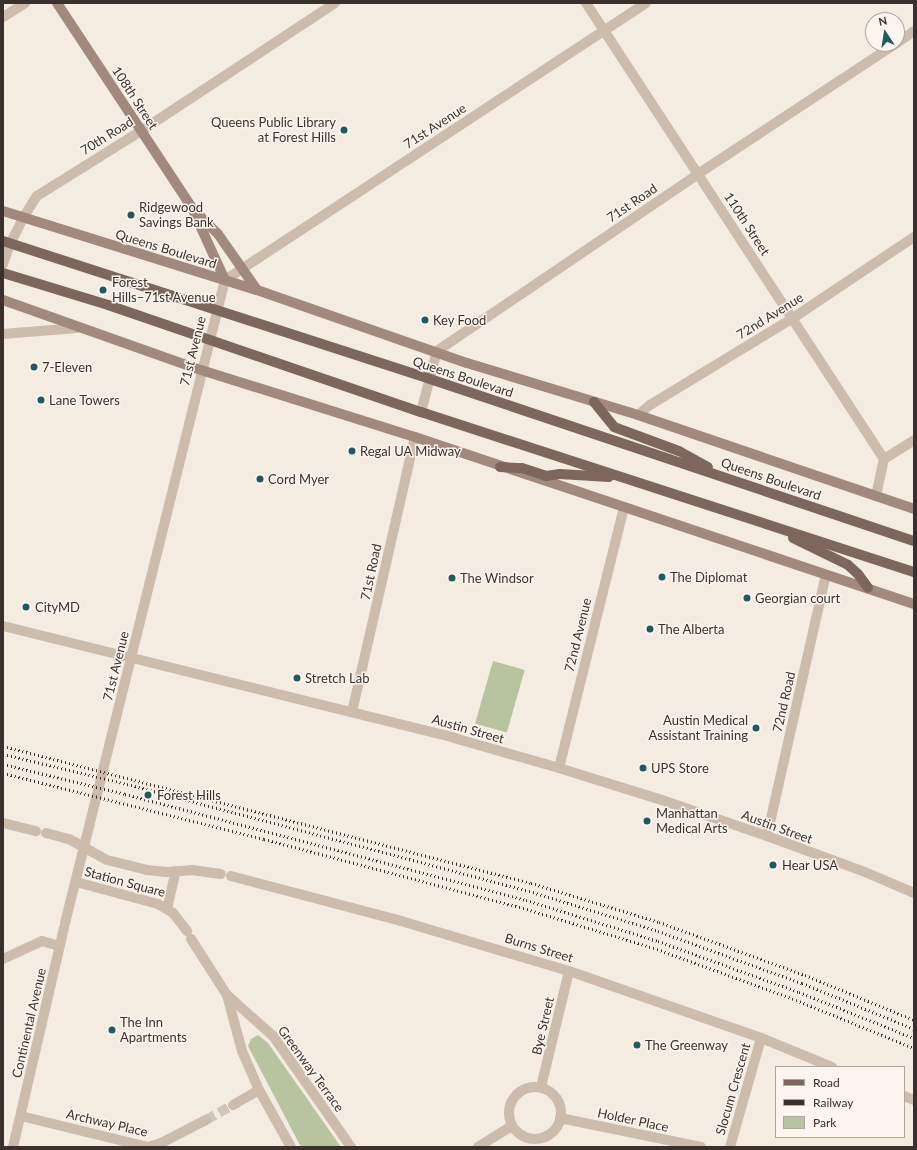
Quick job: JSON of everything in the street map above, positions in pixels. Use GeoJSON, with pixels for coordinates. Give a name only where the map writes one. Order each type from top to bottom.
{"type":"FeatureCollection","features":[{"type":"Feature","properties":{"kind":"main road","name":"Queens Boulevard"},"geometry":{"type":"LineString","coordinates":[[6,242],[430,379],[914,541]]}},
{"type":"Feature","properties":{"kind":"main road"},"geometry":{"type":"LineString","coordinates":[[3,273],[108,305],[421,412],[762,524],[914,572]]}},
{"type":"Feature","properties":{"kind":"main road"},"geometry":{"type":"LineString","coordinates":[[594,402],[614,427],[679,451],[733,480]]}},
{"type":"Feature","properties":{"kind":"main road"},"geometry":{"type":"LineString","coordinates":[[500,467],[522,468],[546,476],[573,474],[624,478]]}},
{"type":"Feature","properties":{"kind":"main road"},"geometry":{"type":"LineString","coordinates":[[762,524],[848,565],[858,574],[868,588]]}},
{"type":"Feature","properties":{"kind":"street"},"geometry":{"type":"LineString","coordinates":[[3,17],[25,3]]}},
{"type":"Feature","properties":{"kind":"street","name":"108th Street"},"geometry":{"type":"LineString","coordinates":[[57,3],[192,208],[225,280]]}},
{"type":"Feature","properties":{"kind":"street","name":"70th Road"},"geometry":{"type":"LineString","coordinates":[[3,264],[6,242],[37,196],[335,3]]}},
{"type":"Feature","properties":{"kind":"street","name":"110th Street"},"geometry":{"type":"LineString","coordinates":[[586,3],[793,318],[884,460]]}},
{"type":"Feature","properties":{"kind":"street","name":"71st Avenue"},"geometry":{"type":"LineString","coordinates":[[84,848],[132,657],[201,370],[225,280],[646,3]]}},
{"type":"Feature","properties":{"kind":"street","name":"71st Road"},"geometry":{"type":"LineString","coordinates":[[905,38],[914,32]]}},
{"type":"Feature","properties":{"kind":"street","name":"71st Road"},"geometry":{"type":"LineString","coordinates":[[437,351],[698,174],[882,52]]}},
{"type":"Feature","properties":{"kind":"street","name":"108th Street"},"geometry":{"type":"LineString","coordinates":[[192,208],[218,234],[257,290]]}},
{"type":"Feature","properties":{"kind":"street","name":"Queens Boulevard"},"geometry":{"type":"LineString","coordinates":[[3,211],[257,290],[437,351],[467,363],[638,415],[914,509]]}},
{"type":"Feature","properties":{"kind":"street","name":"72nd Avenue"},"geometry":{"type":"LineString","coordinates":[[638,415],[650,405],[793,318],[914,237]]}},
{"type":"Feature","properties":{"kind":"street"},"geometry":{"type":"LineString","coordinates":[[3,300],[15,303],[77,328],[201,370],[415,437],[500,467],[914,604]]}},
{"type":"Feature","properties":{"kind":"street"},"geometry":{"type":"LineString","coordinates":[[3,334],[77,328]]}},
{"type":"Feature","properties":{"kind":"street"},"geometry":{"type":"LineString","coordinates":[[421,412],[437,351]]}},
{"type":"Feature","properties":{"kind":"street","name":"71st Road"},"geometry":{"type":"LineString","coordinates":[[352,712],[415,437]]}},
{"type":"Feature","properties":{"kind":"street"},"geometry":{"type":"LineString","coordinates":[[876,496],[884,460],[914,440]]}},
{"type":"Feature","properties":{"kind":"street","name":"72nd Avenue"},"geometry":{"type":"LineString","coordinates":[[559,768],[624,508]]}},
{"type":"Feature","properties":{"kind":"street","name":"72nd Road"},"geometry":{"type":"LineString","coordinates":[[766,836],[826,574]]}},
{"type":"Feature","properties":{"kind":"street","name":"Austin Street"},"geometry":{"type":"LineString","coordinates":[[3,626],[454,738],[559,768],[662,800],[766,836],[865,872],[914,893]]}},
{"type":"Feature","properties":{"kind":"street"},"geometry":{"type":"LineString","coordinates":[[3,823],[69,839],[84,848]]}},
{"type":"Feature","properties":{"kind":"street","name":"Station Square"},"geometry":{"type":"LineString","coordinates":[[84,848],[107,860],[147,870],[166,872],[176,871],[167,909],[149,901],[76,882],[84,848]]}},
{"type":"Feature","properties":{"kind":"street"},"geometry":{"type":"LineString","coordinates":[[176,871],[192,870],[221,874]]}},
{"type":"Feature","properties":{"kind":"street","name":"Burns Street"},"geometry":{"type":"LineString","coordinates":[[231,876],[424,928],[569,971],[761,1038],[830,1066]]}},
{"type":"Feature","properties":{"kind":"street","name":"Continental Avenue"},"geometry":{"type":"LineString","coordinates":[[13,1147],[76,882]]}},
{"type":"Feature","properties":{"kind":"street","name":"Greenway Terrace"},"geometry":{"type":"LineString","coordinates":[[167,909],[180,921],[227,995],[273,1036],[350,1147]]}},
{"type":"Feature","properties":{"kind":"street"},"geometry":{"type":"LineString","coordinates":[[3,959],[42,941],[60,946]]}},
{"type":"Feature","properties":{"kind":"street","name":"Bye Street"},"geometry":{"type":"LineString","coordinates":[[541,1088],[569,971]]}},
{"type":"Feature","properties":{"kind":"street","name":"Greenway Terrace"},"geometry":{"type":"LineString","coordinates":[[227,995],[242,1051],[259,1090],[291,1147]]}},
{"type":"Feature","properties":{"kind":"street","name":"Slocum Crescent"},"geometry":{"type":"LineString","coordinates":[[730,1147],[761,1038]]}},
{"type":"Feature","properties":{"kind":"street"},"geometry":{"type":"LineString","coordinates":[[529,1087],[541,1088],[550,1092],[557,1099],[560,1108],[560,1118],[556,1128],[549,1135],[539,1139],[528,1138],[519,1134],[512,1126],[508,1115],[510,1102],[518,1093],[529,1087]]}},
{"type":"Feature","properties":{"kind":"street"},"geometry":{"type":"LineString","coordinates":[[233,1105],[259,1090]]}},
{"type":"Feature","properties":{"kind":"street","name":"Archway Place"},"geometry":{"type":"LineString","coordinates":[[20,1116],[148,1147],[161,1143],[206,1120]]}},
{"type":"Feature","properties":{"kind":"street","name":"Holder Place"},"geometry":{"type":"LineString","coordinates":[[560,1118],[701,1147]]}},
{"type":"Feature","properties":{"kind":"street"},"geometry":{"type":"LineString","coordinates":[[478,1147],[512,1126]]}},
{"type":"Feature","properties":{"kind":"green space"},"geometry":{"type":"Polygon","coordinates":[[[493,661],[525,670],[507,733],[475,723],[493,661]]]}},
{"type":"Feature","properties":{"kind":"green space"},"geometry":{"type":"Polygon","coordinates":[[[258,1035],[268,1043],[341,1147],[301,1147],[248,1046],[251,1039],[258,1035]]]}},
{"type":"Feature","properties":{"kind":"tunnel"},"geometry":{"type":"LineString","coordinates":[[206,1120],[233,1105]]}},
{"type":"Feature","properties":{"kind":"railway"},"geometry":{"type":"LineString","coordinates":[[3,746],[531,883],[659,922],[805,975],[914,1020]]}},
{"type":"Feature","properties":{"kind":"railway"},"geometry":{"type":"LineString","coordinates":[[3,754],[127,784],[529,891],[658,931],[802,983],[914,1029]]}},
{"type":"Feature","properties":{"kind":"railway"},"geometry":{"type":"LineString","coordinates":[[3,764],[125,794],[526,900],[658,941],[799,992],[914,1038]]}},
{"type":"Feature","properties":{"kind":"railway"},"geometry":{"type":"LineString","coordinates":[[3,773],[264,839],[523,908],[657,949],[796,1000],[914,1048]]}},
{"type":"Feature","properties":{"kind":"place","name":"Queens Public Library at Forest Hills"},"geometry":{"type":"Point","coordinates":[344,130]}},
{"type":"Feature","properties":{"kind":"place","name":"Ridgewood Savings Bank"},"geometry":{"type":"Point","coordinates":[131,215]}},
{"type":"Feature","properties":{"kind":"place","name":"Forest Hills–71st Avenue"},"geometry":{"type":"Point","coordinates":[103,290]}},
{"type":"Feature","properties":{"kind":"place","name":"Key Food"},"geometry":{"type":"Point","coordinates":[425,320]}},
{"type":"Feature","properties":{"kind":"place","name":"7-Eleven"},"geometry":{"type":"Point","coordinates":[34,367]}},
{"type":"Feature","properties":{"kind":"place","name":"Lane Towers"},"geometry":{"type":"Point","coordinates":[41,400]}},
{"type":"Feature","properties":{"kind":"place","name":"Regal UA Midway"},"geometry":{"type":"Point","coordinates":[352,451]}},
{"type":"Feature","properties":{"kind":"place","name":"Cord Myer"},"geometry":{"type":"Point","coordinates":[260,479]}},
{"type":"Feature","properties":{"kind":"place","name":"The Diplomat"},"geometry":{"type":"Point","coordinates":[662,577]}},
{"type":"Feature","properties":{"kind":"place","name":"The Windsor"},"geometry":{"type":"Point","coordinates":[452,578]}},
{"type":"Feature","properties":{"kind":"place","name":"Georgian court"},"geometry":{"type":"Point","coordinates":[747,598]}},
{"type":"Feature","properties":{"kind":"place","name":"CityMD"},"geometry":{"type":"Point","coordinates":[26,607]}},
{"type":"Feature","properties":{"kind":"place","name":"The Alberta"},"geometry":{"type":"Point","coordinates":[650,629]}},
{"type":"Feature","properties":{"kind":"place","name":"Stretch Lab"},"geometry":{"type":"Point","coordinates":[297,678]}},
{"type":"Feature","properties":{"kind":"place","name":"Austin Medical Assistant Training"},"geometry":{"type":"Point","coordinates":[756,728]}},
{"type":"Feature","properties":{"kind":"place","name":"UPS Store"},"geometry":{"type":"Point","coordinates":[643,768]}},
{"type":"Feature","properties":{"kind":"place","name":"Forest Hills"},"geometry":{"type":"Point","coordinates":[148,795]}},
{"type":"Feature","properties":{"kind":"place","name":"Manhattan Medical Arts"},"geometry":{"type":"Point","coordinates":[647,821]}},
{"type":"Feature","properties":{"kind":"place","name":"Hear USA"},"geometry":{"type":"Point","coordinates":[773,865]}},
{"type":"Feature","properties":{"kind":"place","name":"The Inn Apartments"},"geometry":{"type":"Point","coordinates":[112,1030]}},
{"type":"Feature","properties":{"kind":"place","name":"The Greenway"},"geometry":{"type":"Point","coordinates":[637,1045]}}]}
